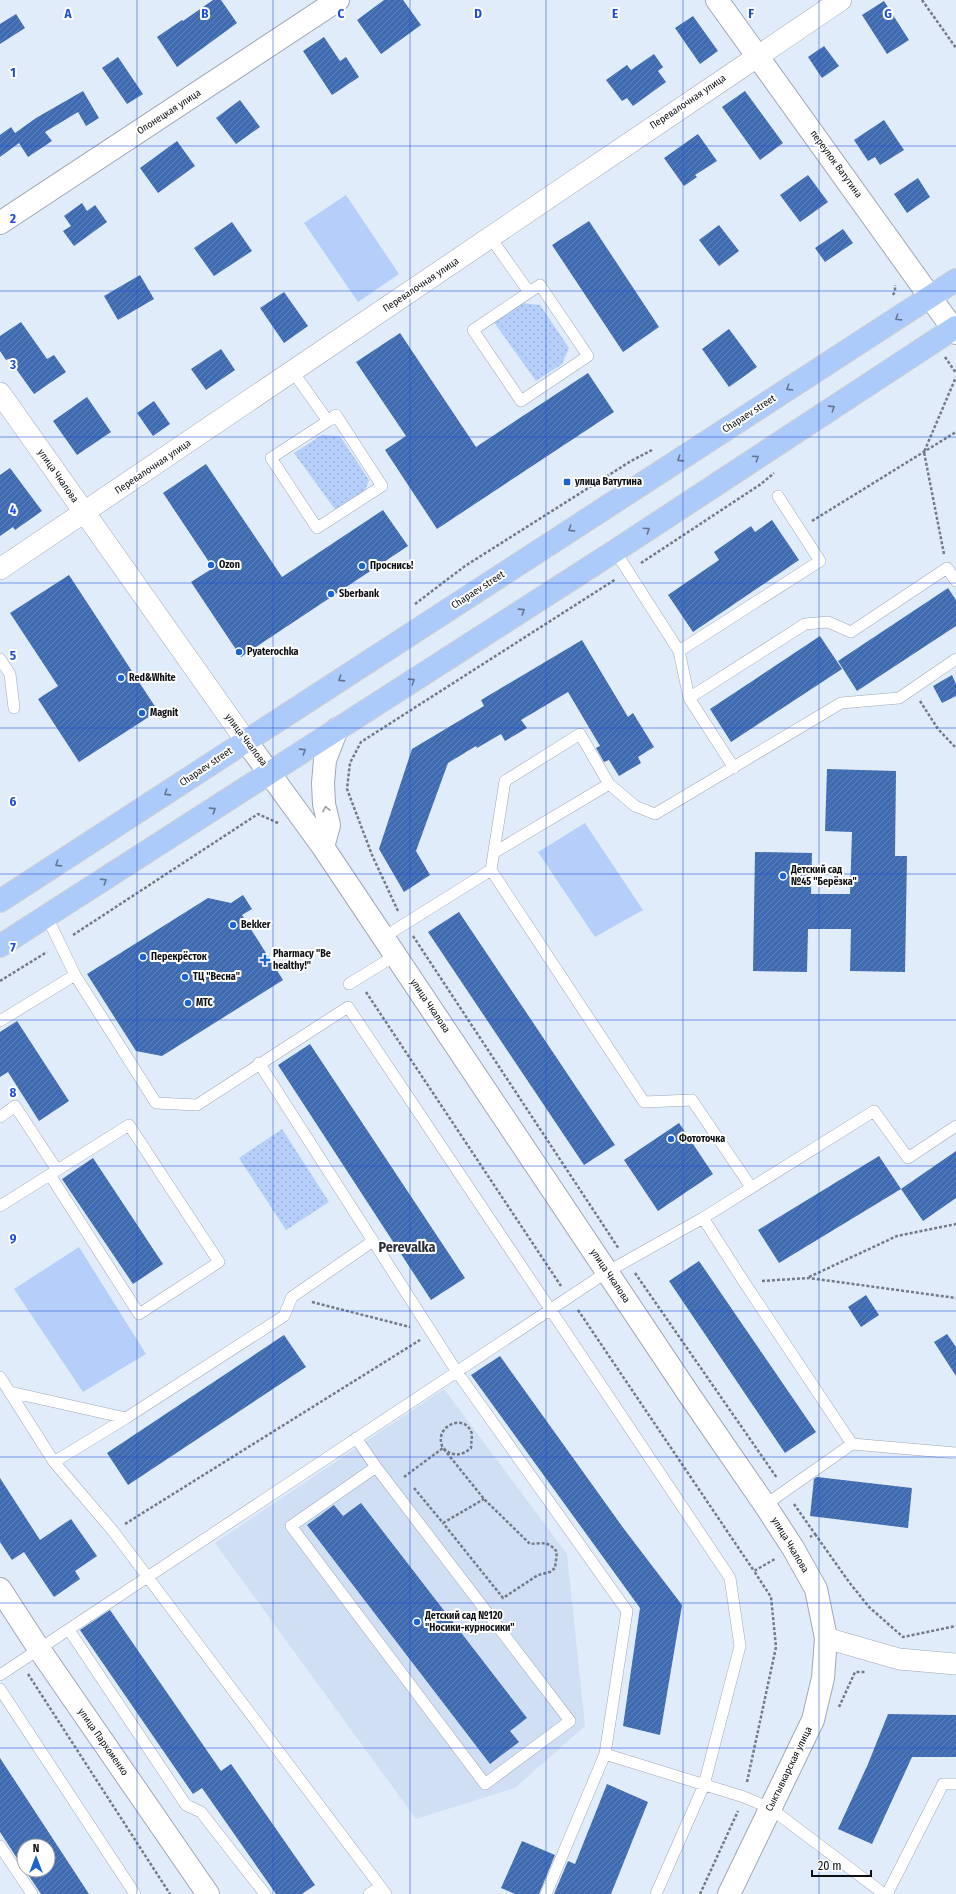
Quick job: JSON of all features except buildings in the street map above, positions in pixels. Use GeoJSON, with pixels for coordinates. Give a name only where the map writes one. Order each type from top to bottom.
{"type":"FeatureCollection","features":[{"type":"Feature","properties":{"kind":"main road","name":"Олонецкая улица"},"geometry":{"type":"LineString","coordinates":[[0,224],[338,0]]}},
{"type":"Feature","properties":{"kind":"main road","name":"переулок Ватутина"},"geometry":{"type":"LineString","coordinates":[[717,0],[955,330]]}},
{"type":"Feature","properties":{"kind":"main road","name":"Chapaev street"},"geometry":{"type":"LineString","coordinates":[[0,901],[956,280]]}},
{"type":"Feature","properties":{"kind":"main road"},"geometry":{"type":"LineString","coordinates":[[0,946],[615,551],[955,330]]}},
{"type":"Feature","properties":{"kind":"main road"},"geometry":{"type":"LineString","coordinates":[[323,847],[329,824],[324,804],[323,783],[325,760],[337,729]]}},
{"type":"Feature","properties":{"kind":"main road","name":"улица Чкалова"},"geometry":{"type":"LineString","coordinates":[[246,741],[323,847],[793,1548],[816,1589],[826,1638]]}},
{"type":"Feature","properties":{"kind":"main road","name":"улица Пархоменко"},"geometry":{"type":"LineString","coordinates":[[0,1589],[39,1649],[208,1894]]}},
{"type":"Feature","properties":{"kind":"main road","name":"Сыктывкарская улица"},"geometry":{"type":"LineString","coordinates":[[729,1894],[813,1720],[823,1678],[826,1638]]}},
{"type":"Feature","properties":{"kind":"street","name":"Перевалочная улица"},"geometry":{"type":"LineString","coordinates":[[0,569],[85,513],[841,0]]}},
{"type":"Feature","properties":{"kind":"street","name":"улица Чкалова"},"geometry":{"type":"LineString","coordinates":[[0,393],[246,741]]}},
{"type":"Feature","properties":{"kind":"street"},"geometry":{"type":"LineString","coordinates":[[826,1638],[899,1659],[956,1664]]}},
{"type":"Feature","properties":{"kind":"lane"},"geometry":{"type":"LineString","coordinates":[[490,238],[530,292]]}},
{"type":"Feature","properties":{"kind":"lane"},"geometry":{"type":"LineString","coordinates":[[540,285],[588,356],[521,401],[473,330],[530,292],[540,285]]}},
{"type":"Feature","properties":{"kind":"lane"},"geometry":{"type":"LineString","coordinates":[[293,372],[328,421]]}},
{"type":"Feature","properties":{"kind":"lane"},"geometry":{"type":"LineString","coordinates":[[336,416],[382,486],[318,528],[271,458],[328,421],[336,416]]}},
{"type":"Feature","properties":{"kind":"lane"},"geometry":{"type":"LineString","coordinates":[[679,651],[820,561],[778,496]]}},
{"type":"Feature","properties":{"kind":"lane"},"geometry":{"type":"LineString","coordinates":[[615,551],[679,651],[689,698],[734,768]]}},
{"type":"Feature","properties":{"kind":"lane"},"geometry":{"type":"LineString","coordinates":[[689,698],[804,624],[828,622],[851,632],[947,568],[956,581]]}},
{"type":"Feature","properties":{"kind":"lane"},"geometry":{"type":"LineString","coordinates":[[0,659],[10,674],[14,708]]}},
{"type":"Feature","properties":{"kind":"lane"},"geometry":{"type":"LineString","coordinates":[[353,981],[390,946],[405,924],[491,870],[505,781],[580,734],[609,784],[635,806],[655,814],[841,703],[899,698],[956,659]]}},
{"type":"Feature","properties":{"kind":"lane"},"geometry":{"type":"LineString","coordinates":[[495,852],[609,784]]}},
{"type":"Feature","properties":{"kind":"lane"},"geometry":{"type":"LineString","coordinates":[[491,870],[644,1102],[692,1100],[751,1187]]}},
{"type":"Feature","properties":{"kind":"lane"},"geometry":{"type":"LineString","coordinates":[[47,917],[75,975],[156,1104],[197,1105],[348,1007],[730,1578],[740,1646],[704,1785],[656,1894]]}},
{"type":"Feature","properties":{"kind":"lane"},"geometry":{"type":"LineString","coordinates":[[0,1021],[75,975]]}},
{"type":"Feature","properties":{"kind":"lane"},"geometry":{"type":"LineString","coordinates":[[259,1064],[457,1372],[626,1611],[605,1754],[546,1894]]}},
{"type":"Feature","properties":{"kind":"lane"},"geometry":{"type":"LineString","coordinates":[[0,1116],[15,1106],[54,1172],[139,1314],[219,1262],[129,1125],[54,1172],[0,1206]]}},
{"type":"Feature","properties":{"kind":"lane"},"geometry":{"type":"LineString","coordinates":[[0,1675],[607,1272],[703,1218],[874,1111],[908,1158],[956,1126]]}},
{"type":"Feature","properties":{"kind":"lane"},"geometry":{"type":"LineString","coordinates":[[703,1218],[852,1444]]}},
{"type":"Feature","properties":{"kind":"lane"},"geometry":{"type":"LineString","coordinates":[[54,1462],[126,1418],[284,1316],[292,1297],[373,1242]]}},
{"type":"Feature","properties":{"kind":"lane"},"geometry":{"type":"LineString","coordinates":[[0,1377],[54,1462],[113,1531],[383,1890],[369,1894]]}},
{"type":"Feature","properties":{"kind":"lane"},"geometry":{"type":"LineString","coordinates":[[10,1392],[126,1418]]}},
{"type":"Feature","properties":{"kind":"lane"},"geometry":{"type":"LineString","coordinates":[[356,1438],[376,1467],[570,1721],[485,1784],[291,1526],[376,1467]]}},
{"type":"Feature","properties":{"kind":"lane"},"geometry":{"type":"LineString","coordinates":[[765,1505],[852,1444],[956,1453]]}},
{"type":"Feature","properties":{"kind":"lane"},"geometry":{"type":"LineString","coordinates":[[69,1630],[186,1805],[201,1812],[265,1894]]}},
{"type":"Feature","properties":{"kind":"lane"},"geometry":{"type":"LineString","coordinates":[[0,1689],[135,1894]]}},
{"type":"Feature","properties":{"kind":"lane"},"geometry":{"type":"LineString","coordinates":[[605,1754],[744,1797],[770,1808],[884,1894]]}},
{"type":"Feature","properties":{"kind":"lane"},"geometry":{"type":"LineString","coordinates":[[887,1894],[943,1784],[956,1784]]}},
{"type":"Feature","properties":{"kind":"lane"},"geometry":{"type":"LineString","coordinates":[[0,1846],[32,1894]]}},
{"type":"Feature","properties":{"kind":"path"},"geometry":{"type":"LineString","coordinates":[[922,0],[956,48]]}},
{"type":"Feature","properties":{"kind":"path"},"geometry":{"type":"LineString","coordinates":[[945,357],[956,373]]}},
{"type":"Feature","properties":{"kind":"path"},"geometry":{"type":"LineString","coordinates":[[947,568],[924,452],[956,377]]}},
{"type":"Feature","properties":{"kind":"path"},"geometry":{"type":"LineString","coordinates":[[799,529],[956,432]]}},
{"type":"Feature","properties":{"kind":"path"},"geometry":{"type":"LineString","coordinates":[[913,689],[938,729],[956,748]]}},
{"type":"Feature","properties":{"kind":"path"},"geometry":{"type":"LineString","coordinates":[[347,790],[372,855],[405,924],[626,1260],[815,1534],[849,1582],[869,1607],[903,1637]]}},
{"type":"Feature","properties":{"kind":"path"},"geometry":{"type":"LineString","coordinates":[[0,981],[60,944],[258,814],[279,823]]}},
{"type":"Feature","properties":{"kind":"path"},"geometry":{"type":"LineString","coordinates":[[353,981],[569,1297],[770,1597],[776,1647],[744,1797],[700,1894]]}},
{"type":"Feature","properties":{"kind":"path"},"geometry":{"type":"LineString","coordinates":[[809,1278],[897,1236],[956,1224]]}},
{"type":"Feature","properties":{"kind":"path"},"geometry":{"type":"LineString","coordinates":[[744,1282],[809,1278],[956,1298]]}},
{"type":"Feature","properties":{"kind":"path"},"geometry":{"type":"LineString","coordinates":[[292,1297],[432,1333]]}},
{"type":"Feature","properties":{"kind":"path"},"geometry":{"type":"LineString","coordinates":[[113,1531],[432,1333]]}},
{"type":"Feature","properties":{"kind":"path"},"geometry":{"type":"LineString","coordinates":[[413,1488],[503,1598],[538,1575],[550,1572],[555,1568],[557,1552],[551,1544],[530,1544],[484,1499],[443,1448],[441,1444],[441,1434],[447,1426],[459,1422],[471,1431],[472,1443],[467,1452],[456,1455],[448,1453],[443,1448]]}},
{"type":"Feature","properties":{"kind":"path"},"geometry":{"type":"LineString","coordinates":[[408,1482],[404,1476],[443,1448]]}},
{"type":"Feature","properties":{"kind":"path"},"geometry":{"type":"LineString","coordinates":[[443,1523],[484,1499]]}},
{"type":"Feature","properties":{"kind":"path"},"geometry":{"type":"LineString","coordinates":[[754,1571],[815,1534]]}},
{"type":"Feature","properties":{"kind":"path"},"geometry":{"type":"LineString","coordinates":[[903,1637],[956,1626]]}},
{"type":"Feature","properties":{"kind":"path"},"geometry":{"type":"LineString","coordinates":[[899,1659],[903,1637]]}},
{"type":"Feature","properties":{"kind":"path"},"geometry":{"type":"LineString","coordinates":[[20,1662],[170,1894]]}},
{"type":"Feature","properties":{"kind":"path"},"geometry":{"type":"LineString","coordinates":[[836,1714],[855,1672],[869,1672]]}},
{"type":"Feature","properties":{"kind":"shaded area"},"geometry":{"type":"Polygon","coordinates":[[[346,195],[399,274],[358,302],[304,223],[346,195]]]}},
{"type":"Feature","properties":{"kind":"shaded area"},"geometry":{"type":"Polygon","coordinates":[[[521,303],[540,305],[569,348],[562,364],[536,381],[493,321],[521,303]]]}},
{"type":"Feature","properties":{"kind":"shaded area"},"geometry":{"type":"Polygon","coordinates":[[[322,435],[340,436],[369,480],[363,496],[337,512],[294,453],[322,435]]]}},
{"type":"Feature","properties":{"kind":"shaded area"},"geometry":{"type":"Polygon","coordinates":[[[585,823],[643,910],[595,937],[538,852],[585,823]]]}},
{"type":"Feature","properties":{"kind":"shaded area"},"geometry":{"type":"Polygon","coordinates":[[[282,1129],[329,1202],[286,1230],[239,1158],[282,1129]]]}},
{"type":"Feature","properties":{"kind":"shaded area"},"geometry":{"type":"Polygon","coordinates":[[[79,1247],[146,1354],[83,1392],[14,1289],[79,1247]]]}},
{"type":"Feature","properties":{"kind":"shaded area"},"geometry":{"type":"Polygon","coordinates":[[[444,1389],[567,1554],[585,1726],[515,1788],[416,1819],[215,1543],[444,1389]]]}},
{"type":"Feature","properties":{"kind":"place","name":"улица Ватутина"},"geometry":{"type":"Point","coordinates":[567,482]}},
{"type":"Feature","properties":{"kind":"place","name":"Ozon"},"geometry":{"type":"Point","coordinates":[211,565]}},
{"type":"Feature","properties":{"kind":"place","name":"Проснись!"},"geometry":{"type":"Point","coordinates":[362,566]}},
{"type":"Feature","properties":{"kind":"place","name":"Sberbank"},"geometry":{"type":"Point","coordinates":[331,594]}},
{"type":"Feature","properties":{"kind":"place","name":"Pyaterochka"},"geometry":{"type":"Point","coordinates":[239,652]}},
{"type":"Feature","properties":{"kind":"place","name":"Red&White"},"geometry":{"type":"Point","coordinates":[121,678]}},
{"type":"Feature","properties":{"kind":"place","name":"Magnit"},"geometry":{"type":"Point","coordinates":[142,713]}},
{"type":"Feature","properties":{"kind":"place","name":"Детский сад №45 \"Берёзка\""},"geometry":{"type":"Point","coordinates":[783,876]}},
{"type":"Feature","properties":{"kind":"place","name":"Bekker"},"geometry":{"type":"Point","coordinates":[233,925]}},
{"type":"Feature","properties":{"kind":"place","name":"Перекрёсток"},"geometry":{"type":"Point","coordinates":[143,957]}},
{"type":"Feature","properties":{"kind":"place","name":"Pharmacy \"Be healthy!\""},"geometry":{"type":"Point","coordinates":[265,960]}},
{"type":"Feature","properties":{"kind":"place","name":"ТЦ \"Весна\""},"geometry":{"type":"Point","coordinates":[185,977]}},
{"type":"Feature","properties":{"kind":"place","name":"МТС"},"geometry":{"type":"Point","coordinates":[188,1003]}},
{"type":"Feature","properties":{"kind":"place","name":"Фототочка"},"geometry":{"type":"Point","coordinates":[671,1139]}},
{"type":"Feature","properties":{"kind":"place","name":"Детский сад №120 \"Носики-курносики\""},"geometry":{"type":"Point","coordinates":[417,1622]}},
{"type":"Feature","properties":{"kind":"district","name":"Perevalka"},"geometry":{"type":"Point","coordinates":[407,1247]}}]}
